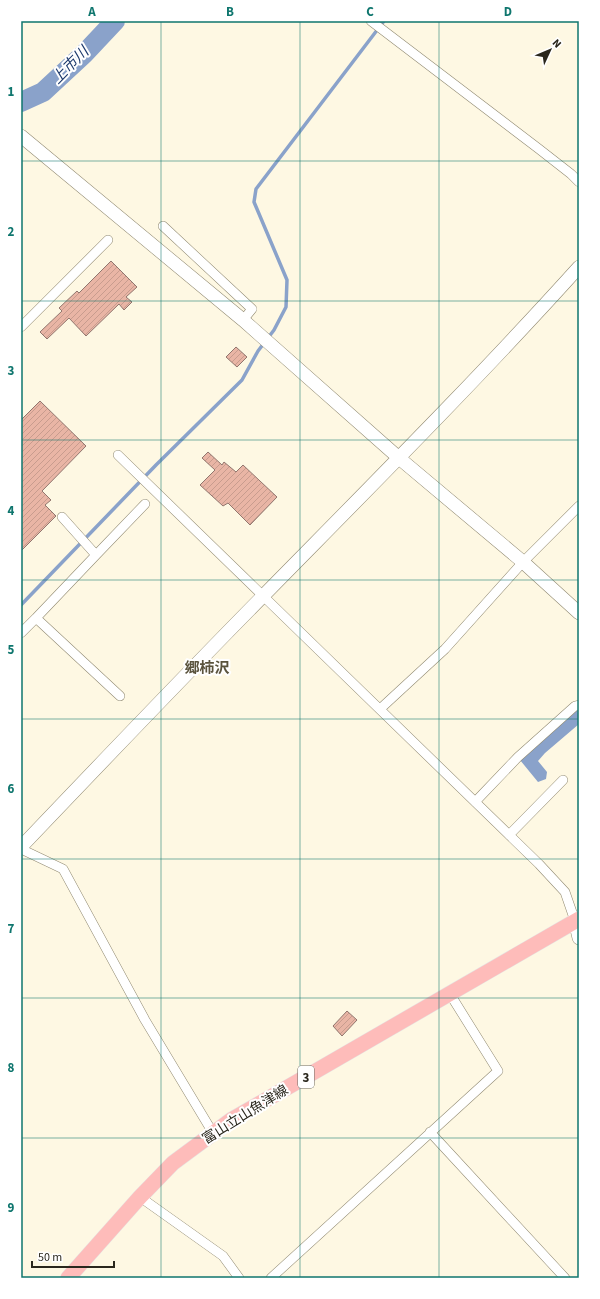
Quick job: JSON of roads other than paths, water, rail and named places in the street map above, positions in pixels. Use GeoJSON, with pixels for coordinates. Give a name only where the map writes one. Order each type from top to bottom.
{"type":"FeatureCollection","features":[{"type":"Feature","properties":{"kind":"main road","name":"富山立山魚津線"},"geometry":{"type":"LineString","coordinates":[[68,1278],[140,1197],[174,1163],[213,1133],[577,920]]}},
{"type":"Feature","properties":{"kind":"street"},"geometry":{"type":"LineString","coordinates":[[371,21],[539,149],[579,182]]}},
{"type":"Feature","properties":{"kind":"street"},"geometry":{"type":"LineString","coordinates":[[21,136],[243,320],[399,458],[523,562],[579,613]]}},
{"type":"Feature","properties":{"kind":"street"},"geometry":{"type":"LineString","coordinates":[[163,226],[252,308],[243,320]]}},
{"type":"Feature","properties":{"kind":"street"},"geometry":{"type":"LineString","coordinates":[[21,327],[108,240]]}},
{"type":"Feature","properties":{"kind":"street"},"geometry":{"type":"LineString","coordinates":[[213,1133],[144,1020],[63,869],[21,848],[263,596],[399,458],[517,335],[579,267]]}},
{"type":"Feature","properties":{"kind":"street"},"geometry":{"type":"LineString","coordinates":[[118,455],[509,835],[565,892],[577,920],[579,938]]}},
{"type":"Feature","properties":{"kind":"street"},"geometry":{"type":"LineString","coordinates":[[21,633],[145,504]]}},
{"type":"Feature","properties":{"kind":"street"},"geometry":{"type":"LineString","coordinates":[[380,709],[444,649],[523,562],[579,506]]}},
{"type":"Feature","properties":{"kind":"street"},"geometry":{"type":"LineString","coordinates":[[62,517],[96,555]]}},
{"type":"Feature","properties":{"kind":"street"},"geometry":{"type":"LineString","coordinates":[[36,618],[120,696]]}},
{"type":"Feature","properties":{"kind":"street"},"geometry":{"type":"LineString","coordinates":[[475,802],[518,757],[575,706],[579,705]]}},
{"type":"Feature","properties":{"kind":"street"},"geometry":{"type":"LineString","coordinates":[[509,835],[563,780]]}},
{"type":"Feature","properties":{"kind":"street"},"geometry":{"type":"LineString","coordinates":[[271,1278],[498,1070],[450,994]]}},
{"type":"Feature","properties":{"kind":"street"},"geometry":{"type":"LineString","coordinates":[[430,1132],[565,1278]]}},
{"type":"Feature","properties":{"kind":"street"},"geometry":{"type":"LineString","coordinates":[[140,1197],[223,1256],[239,1278]]}},
{"type":"Feature","properties":{"kind":"water"},"geometry":{"type":"Polygon","coordinates":[[[577,710],[579,713],[579,724],[545,753],[538,761],[547,772],[546,779],[538,782],[520,760],[577,710]]]}},
{"type":"Feature","properties":{"kind":"waterway","name":"上市川"},"geometry":{"type":"LineString","coordinates":[[21,102],[43,92],[84,54],[115,21]]}},
{"type":"Feature","properties":{"kind":"waterway"},"geometry":{"type":"LineString","coordinates":[[21,605],[156,465],[242,380],[258,351],[274,330],[286,307],[287,280],[254,202],[256,189],[384,21]]}},
{"type":"Feature","properties":{"kind":"district","name":"郷柿沢"},"geometry":{"type":"Point","coordinates":[207,668]}}]}
